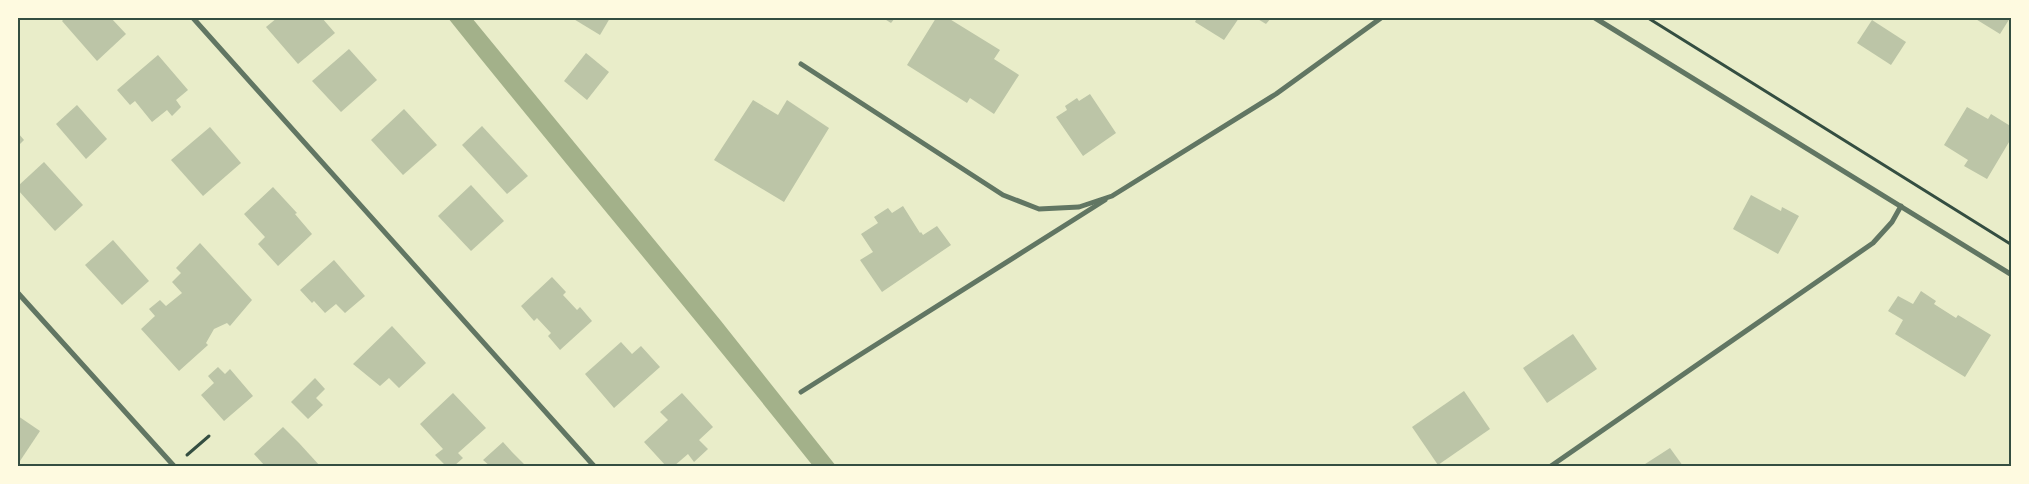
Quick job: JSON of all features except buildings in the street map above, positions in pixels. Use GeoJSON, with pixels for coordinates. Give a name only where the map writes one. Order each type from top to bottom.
{"type":"FeatureCollection","features":[{"type":"Feature","properties":{"kind":"street"},"geometry":{"type":"LineString","coordinates":[[193,18],[594,466]]}},
{"type":"Feature","properties":{"kind":"street"},"geometry":{"type":"LineString","coordinates":[[801,392],[1276,94],[1381,18]]}},
{"type":"Feature","properties":{"kind":"street"},"geometry":{"type":"LineString","coordinates":[[1595,18],[2012,275]]}},
{"type":"Feature","properties":{"kind":"street"},"geometry":{"type":"LineString","coordinates":[[800,64],[1003,195],[1039,209],[1079,207],[1112,196]]}},
{"type":"Feature","properties":{"kind":"street"},"geometry":{"type":"LineString","coordinates":[[1551,466],[1873,244],[1892,222],[1901,206]]}},
{"type":"Feature","properties":{"kind":"street"},"geometry":{"type":"LineString","coordinates":[[18,293],[174,466]]}},
{"type":"Feature","properties":{"kind":"path"},"geometry":{"type":"LineString","coordinates":[[1648,18],[2012,245]]}},
{"type":"Feature","properties":{"kind":"path"},"geometry":{"type":"LineString","coordinates":[[174,466],[209,436]]}},
{"type":"Feature","properties":{"kind":"shaded area"},"geometry":{"type":"Polygon","coordinates":[[[448,18],[472,18],[721,321],[836,466],[813,466],[448,18]]]}}]}
